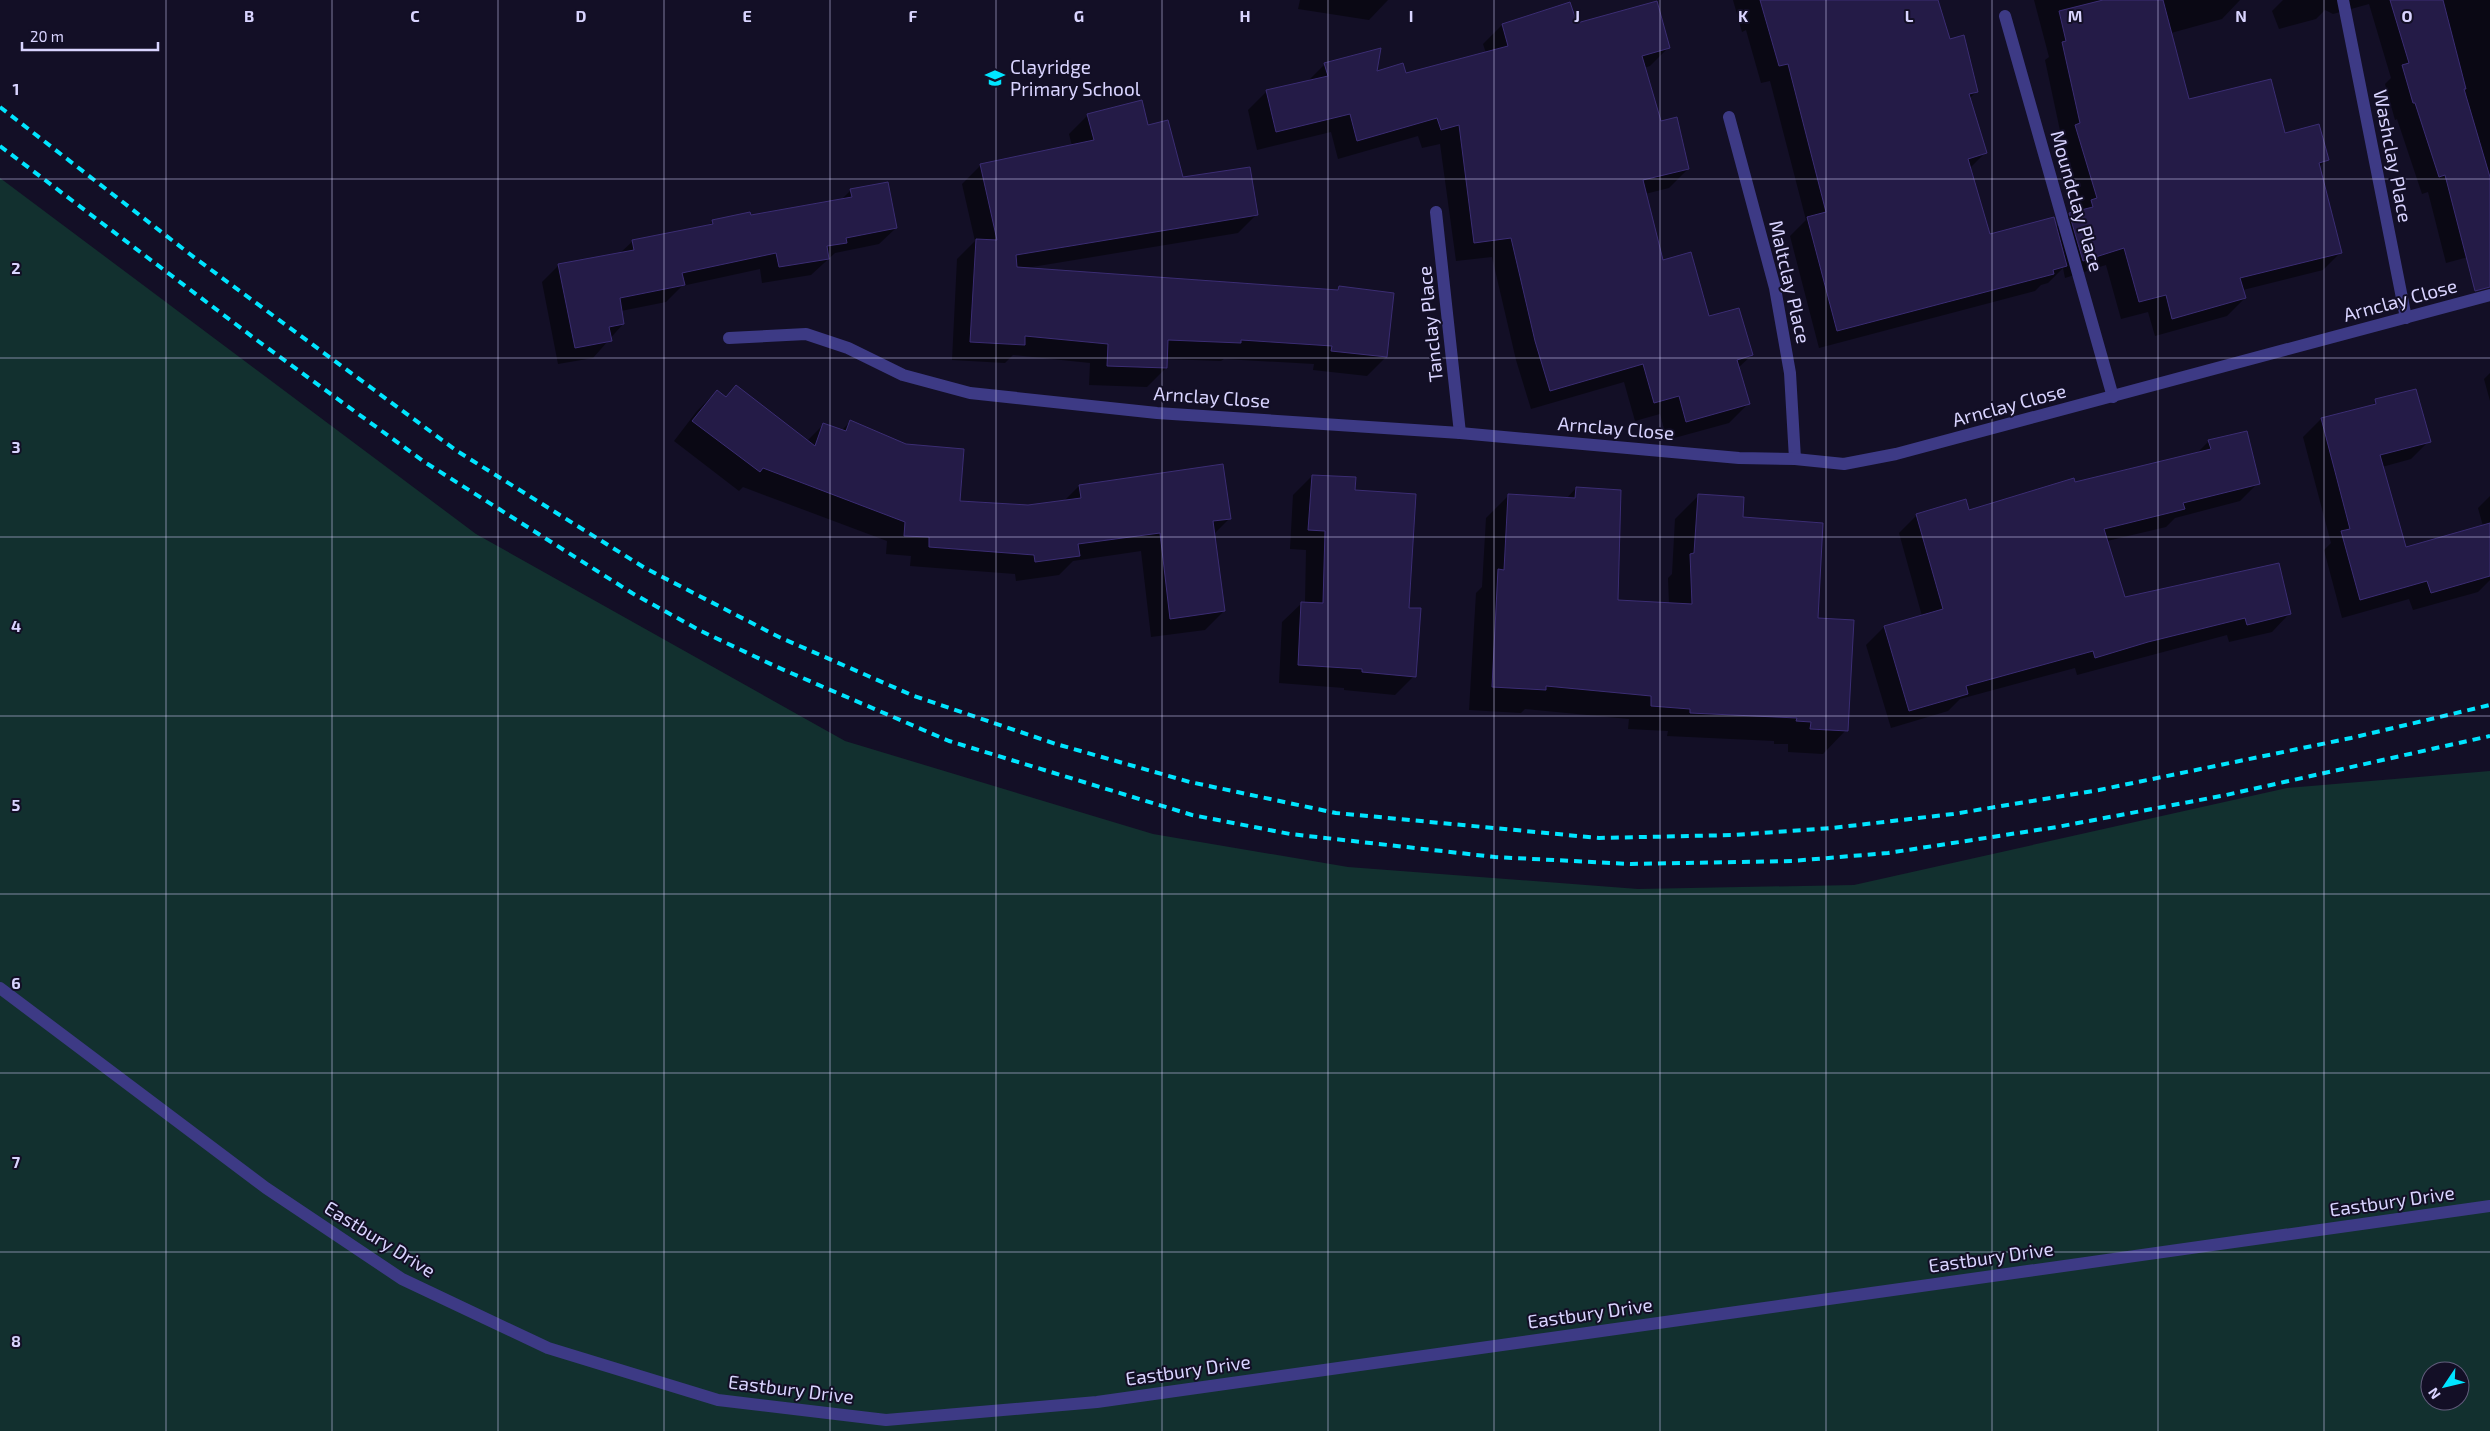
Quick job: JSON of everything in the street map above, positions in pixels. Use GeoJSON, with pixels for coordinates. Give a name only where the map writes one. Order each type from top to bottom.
{"type":"FeatureCollection","features":[{"type":"Feature","properties":{"kind":"street","name":"Washclay Place"},"geometry":{"type":"LineString","coordinates":[[2344,0],[2406,318]]}},
{"type":"Feature","properties":{"kind":"street","name":"Moundclay Place"},"geometry":{"type":"LineString","coordinates":[[2005,16],[2113,397]]}},
{"type":"Feature","properties":{"kind":"street","name":"Maltclay Place"},"geometry":{"type":"LineString","coordinates":[[1729,117],[1775,288],[1790,373],[1795,459]]}},
{"type":"Feature","properties":{"kind":"street","name":"Tanclay Place"},"geometry":{"type":"LineString","coordinates":[[1436,212],[1460,433]]}},
{"type":"Feature","properties":{"kind":"street","name":"Arnclay Close"},"geometry":{"type":"LineString","coordinates":[[729,338],[806,334],[848,348],[903,375],[970,393],[1157,412],[1460,433],[1739,458],[1795,459],[1844,464],[1896,454],[2490,295]]}},
{"type":"Feature","properties":{"kind":"street","name":"Eastbury Drive"},"geometry":{"type":"LineString","coordinates":[[0,988],[266,1188],[402,1279],[548,1348],[718,1400],[886,1420],[1097,1402],[2490,1206]]}},
{"type":"Feature","properties":{"kind":"green space"},"geometry":{"type":"Polygon","coordinates":[[[0,178],[476,534],[845,741],[1153,834],[1348,867],[1638,889],[1854,885],[2287,788],[2490,771],[2490,1431],[0,1431],[0,178]]]}},
{"type":"Feature","properties":{"kind":"building"},"geometry":{"type":"Polygon","coordinates":[[[1760,0],[1938,0],[1950,39],[1964,35],[1978,92],[1969,94],[1987,153],[1968,159],[1990,234],[2054,217],[2067,266],[2053,270],[2054,274],[1837,331],[1807,217],[1826,212],[1788,64],[1779,66],[1760,0]]]}},
{"type":"Feature","properties":{"kind":"building"},"geometry":{"type":"Polygon","coordinates":[[[2103,0],[2163,0],[2189,99],[2271,79],[2285,133],[2319,124],[2329,160],[2319,163],[2342,253],[2240,278],[2246,298],[2172,319],[2166,295],[2139,302],[2124,248],[2083,261],[2069,213],[2093,207],[2091,200],[2097,198],[2075,125],[2080,123],[2062,42],[2066,41],[2059,11],[2103,0]]]}},
{"type":"Feature","properties":{"kind":"building"},"geometry":{"type":"Polygon","coordinates":[[[2390,0],[2443,0],[2466,89],[2464,89],[2490,177],[2490,287],[2475,291],[2445,175],[2439,177],[2415,103],[2413,103],[2402,65],[2409,63],[2390,0]]]}},
{"type":"Feature","properties":{"kind":"building"},"geometry":{"type":"Polygon","coordinates":[[[1657,1],[1670,48],[1642,56],[1661,121],[1677,117],[1689,169],[1643,180],[1663,260],[1691,252],[1709,316],[1739,308],[1753,355],[1737,360],[1750,404],[1686,422],[1679,396],[1654,403],[1643,364],[1550,391],[1535,341],[1511,238],[1474,243],[1459,125],[1441,130],[1437,118],[1357,141],[1350,114],[1276,132],[1266,90],[1328,76],[1324,63],[1381,48],[1377,71],[1403,63],[1406,73],[1508,46],[1502,24],[1570,2],[1577,23],[1657,1]]]}},
{"type":"Feature","properties":{"kind":"building"},"geometry":{"type":"Polygon","coordinates":[[[1142,100],[1148,125],[1168,120],[1183,177],[1250,167],[1258,215],[1016,255],[1017,267],[1338,290],[1339,286],[1394,293],[1387,357],[1331,351],[1332,346],[1241,340],[1241,343],[1168,340],[1167,368],[1107,366],[1108,344],[1025,336],[1025,345],[970,342],[976,239],[997,240],[980,164],[1094,140],[1087,114],[1142,100]]]}},
{"type":"Feature","properties":{"kind":"building"},"geometry":{"type":"Polygon","coordinates":[[[888,182],[897,228],[846,238],[847,243],[827,246],[829,259],[779,267],[776,253],[682,273],[685,285],[620,298],[624,324],[609,327],[612,341],[575,348],[558,264],[634,250],[632,240],[713,224],[712,220],[750,212],[751,215],[852,197],[850,189],[888,182]]]}},
{"type":"Feature","properties":{"kind":"building"},"geometry":{"type":"Polygon","coordinates":[[[736,385],[815,446],[823,423],[846,431],[850,420],[906,444],[964,449],[960,501],[1028,505],[1081,498],[1079,485],[1223,464],[1231,519],[1213,521],[1225,611],[1170,619],[1160,533],[1078,544],[1080,556],[1035,562],[1034,555],[929,547],[929,537],[904,536],[905,522],[763,468],[760,472],[692,421],[717,390],[726,397],[736,385]]]}},
{"type":"Feature","properties":{"kind":"building"},"geometry":{"type":"Polygon","coordinates":[[[2416,389],[2431,442],[2380,455],[2406,547],[2490,523],[2490,576],[2431,593],[2427,581],[2360,600],[2341,531],[2350,529],[2321,418],[2376,404],[2375,399],[2416,389]]]}},
{"type":"Feature","properties":{"kind":"building"},"geometry":{"type":"Polygon","coordinates":[[[2247,431],[2260,484],[2183,503],[2185,509],[2104,529],[2125,597],[2279,563],[2291,614],[2247,625],[2245,618],[2148,642],[2095,658],[2093,651],[1966,686],[1968,694],[1909,711],[1884,626],[1943,609],[1916,514],[1966,499],[1969,510],[2074,478],[2075,482],[2211,449],[2208,440],[2247,431]]]}},
{"type":"Feature","properties":{"kind":"building"},"geometry":{"type":"Polygon","coordinates":[[[1312,475],[1356,477],[1355,490],[1416,494],[1409,608],[1421,608],[1416,677],[1362,672],[1362,669],[1298,665],[1301,602],[1323,603],[1325,531],[1308,530],[1312,475]]]}},
{"type":"Feature","properties":{"kind":"building"},"geometry":{"type":"Polygon","coordinates":[[[1576,487],[1621,490],[1618,600],[1692,604],[1690,554],[1694,553],[1698,494],[1744,497],[1743,517],[1823,523],[1818,618],[1854,620],[1848,731],[1810,729],[1811,722],[1796,721],[1797,718],[1690,713],[1690,709],[1651,706],[1651,696],[1546,686],[1546,690],[1492,687],[1498,569],[1504,570],[1508,494],[1575,498],[1576,487]]]}},
{"type":"Feature","properties":{"kind":"railway"},"geometry":{"type":"LineString","coordinates":[[0,107],[195,258],[457,451],[645,568],[779,637],[914,696],[1056,744],[1190,782],[1336,813],[1599,838],[1734,835],[1832,828],[1953,814],[2099,790],[2351,738],[2490,705]]}},
{"type":"Feature","properties":{"kind":"railway"},"geometry":{"type":"LineString","coordinates":[[0,146],[258,341],[423,461],[632,593],[701,631],[777,667],[949,741],[1192,815],[1290,834],[1495,857],[1631,864],[1792,861],[1888,853],[2057,827],[2226,795],[2490,736]]}},
{"type":"Feature","properties":{"kind":"place","name":"Clayridge Primary School"},"geometry":{"type":"Point","coordinates":[995,78]}}]}
